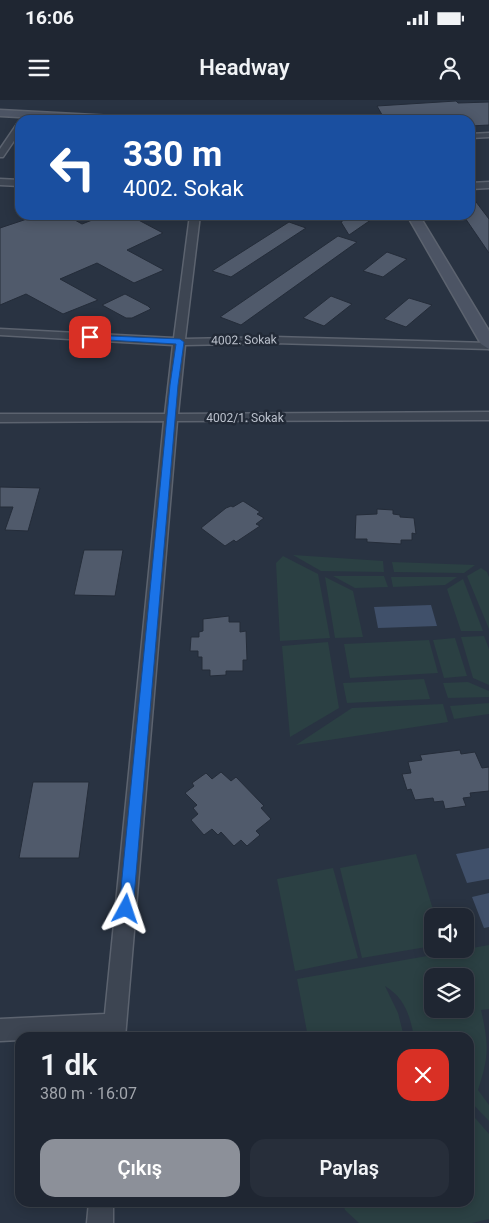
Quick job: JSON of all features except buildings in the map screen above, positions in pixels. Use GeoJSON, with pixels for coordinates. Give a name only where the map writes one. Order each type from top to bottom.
{"type":"FeatureCollection","features":[{"type":"Feature","properties":{"kind":"main road"},"geometry":{"type":"LineString","coordinates":[[23,102],[26,115]]}},
{"type":"Feature","properties":{"kind":"main road"},"geometry":{"type":"LineString","coordinates":[[0,113],[15,115]]}},
{"type":"Feature","properties":{"kind":"main road"},"geometry":{"type":"LineString","coordinates":[[0,118],[15,117]]}},
{"type":"Feature","properties":{"kind":"main road"},"geometry":{"type":"LineString","coordinates":[[416,220],[489,345]]}},
{"type":"Feature","properties":{"kind":"main road"},"geometry":{"type":"LineString","coordinates":[[429,220],[484,308]]}},
{"type":"Feature","properties":{"kind":"street"},"geometry":{"type":"LineString","coordinates":[[0,154],[15,133]]}},
{"type":"Feature","properties":{"kind":"street"},"geometry":{"type":"LineString","coordinates":[[475,136],[489,136]]}},
{"type":"Feature","properties":{"kind":"street"},"geometry":{"type":"LineString","coordinates":[[0,182],[15,183]]}},
{"type":"Feature","properties":{"kind":"street"},"geometry":{"type":"LineString","coordinates":[[475,186],[489,185]]}},
{"type":"Feature","properties":{"kind":"street"},"geometry":{"type":"LineString","coordinates":[[0,1030],[115,1032],[171,418],[194,220]]}},
{"type":"Feature","properties":{"kind":"street","name":"4002. Sokak"},"geometry":{"type":"LineString","coordinates":[[0,332],[180,342],[274,340],[489,345]]}},
{"type":"Feature","properties":{"kind":"street","name":"4002/1. Sokak"},"geometry":{"type":"LineString","coordinates":[[0,418],[489,416]]}},
{"type":"Feature","properties":{"kind":"street"},"geometry":{"type":"LineString","coordinates":[[100,1223],[101,1207]]}},
{"type":"Feature","properties":{"kind":"green space"},"geometry":{"type":"Polygon","coordinates":[[[293,555],[383,561],[384,572],[321,571],[293,555]]]}},
{"type":"Feature","properties":{"kind":"green space"},"geometry":{"type":"Polygon","coordinates":[[[283,556],[318,574],[330,638],[280,641],[276,563],[283,556]]]}},
{"type":"Feature","properties":{"kind":"green space"},"geometry":{"type":"Polygon","coordinates":[[[392,562],[475,565],[464,573],[394,572],[392,562]]]}},
{"type":"Feature","properties":{"kind":"green space"},"geometry":{"type":"Polygon","coordinates":[[[481,568],[487,572],[489,577],[489,629],[467,576],[481,568]]]}},
{"type":"Feature","properties":{"kind":"green space"},"geometry":{"type":"Polygon","coordinates":[[[333,576],[384,576],[388,587],[355,588],[333,576]]]}},
{"type":"Feature","properties":{"kind":"green space"},"geometry":{"type":"Polygon","coordinates":[[[325,577],[353,591],[363,637],[335,638],[325,577]]]}},
{"type":"Feature","properties":{"kind":"green space"},"geometry":{"type":"Polygon","coordinates":[[[391,577],[457,577],[445,585],[393,587],[391,577]]]}},
{"type":"Feature","properties":{"kind":"green space"},"geometry":{"type":"Polygon","coordinates":[[[463,579],[483,631],[461,631],[447,589],[463,579]]]}},
{"type":"Feature","properties":{"kind":"green space"},"geometry":{"type":"Polygon","coordinates":[[[484,636],[489,649],[489,685],[473,678],[461,637],[484,636]]]}},
{"type":"Feature","properties":{"kind":"green space"},"geometry":{"type":"Polygon","coordinates":[[[455,638],[467,676],[444,678],[433,640],[455,638]]]}},
{"type":"Feature","properties":{"kind":"green space"},"geometry":{"type":"Polygon","coordinates":[[[429,640],[438,673],[350,678],[344,644],[429,640]]]}},
{"type":"Feature","properties":{"kind":"green space"},"geometry":{"type":"Polygon","coordinates":[[[328,642],[339,708],[290,737],[282,646],[328,642]]]}},
{"type":"Feature","properties":{"kind":"green space"},"geometry":{"type":"Polygon","coordinates":[[[424,679],[430,699],[347,703],[343,683],[424,679]]]}},
{"type":"Feature","properties":{"kind":"green space"},"geometry":{"type":"Polygon","coordinates":[[[468,682],[489,691],[489,697],[448,698],[443,683],[468,682]]]}},
{"type":"Feature","properties":{"kind":"green space"},"geometry":{"type":"Polygon","coordinates":[[[489,703],[489,714],[454,719],[450,706],[489,703]]]}},
{"type":"Feature","properties":{"kind":"green space"},"geometry":{"type":"Polygon","coordinates":[[[443,704],[448,722],[296,745],[352,708],[443,704]]]}},
{"type":"Feature","properties":{"kind":"green space"},"geometry":{"type":"Polygon","coordinates":[[[416,854],[433,908],[424,908],[424,947],[362,958],[340,868],[416,854]]]}},
{"type":"Feature","properties":{"kind":"green space"},"geometry":{"type":"Polygon","coordinates":[[[333,868],[358,958],[295,971],[277,879],[333,868]]]}},
{"type":"Feature","properties":{"kind":"green space"},"geometry":{"type":"Polygon","coordinates":[[[489,945],[489,1009],[481,1010],[487,1050],[478,1090],[489,1105],[489,1121],[474,1105],[474,1032],[413,1032],[406,1008],[397,996],[385,986],[398,1013],[403,1032],[307,1032],[297,979],[424,957],[474,958],[474,948],[489,945]]]}},
{"type":"Feature","properties":{"kind":"green space"},"geometry":{"type":"Polygon","coordinates":[[[474,1117],[489,1134],[489,1219],[472,1223],[359,1223],[344,1207],[474,1207],[474,1117]]]}},
{"type":"Feature","properties":{"kind":"water"},"geometry":{"type":"Polygon","coordinates":[[[431,605],[437,626],[378,628],[374,607],[431,605]]]}},
{"type":"Feature","properties":{"kind":"water"},"geometry":{"type":"Polygon","coordinates":[[[489,848],[489,879],[467,883],[456,854],[489,848]]]}},
{"type":"Feature","properties":{"kind":"water"},"geometry":{"type":"Polygon","coordinates":[[[489,893],[489,927],[484,928],[472,897],[489,893]]]}},
{"type":"Feature","properties":{"kind":"route"},"geometry":{"type":"LineString","coordinates":[[90,337],[180,342],[174,385],[126,909]]}}]}
